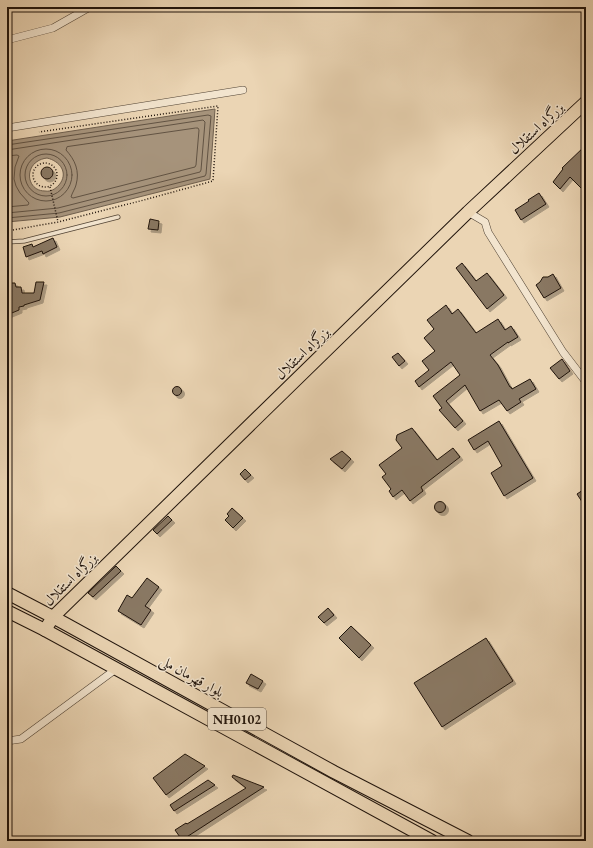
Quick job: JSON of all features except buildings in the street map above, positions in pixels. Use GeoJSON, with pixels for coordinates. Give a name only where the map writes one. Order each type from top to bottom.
{"type":"FeatureCollection","features":[{"type":"Feature","properties":{"kind":"highway","name":"بزرگراه استقلال"},"geometry":{"type":"LineString","coordinates":[[45,630],[52,617],[468,212],[586,102]]}},
{"type":"Feature","properties":{"kind":"highway","name":"بلوار قهرمان ملی"},"geometry":{"type":"LineString","coordinates":[[7,593],[334,772],[468,841]]}},
{"type":"Feature","properties":{"kind":"highway","name":"NH0102"},"geometry":{"type":"LineString","coordinates":[[7,610],[432,841]]}},
{"type":"Feature","properties":{"kind":"street"},"geometry":{"type":"LineString","coordinates":[[7,40],[53,28],[90,7]]}},
{"type":"Feature","properties":{"kind":"street"},"geometry":{"type":"LineString","coordinates":[[7,128],[243,90]]}},
{"type":"Feature","properties":{"kind":"street"},"geometry":{"type":"LineString","coordinates":[[468,212],[485,222],[488,232],[563,352],[586,382]]}},
{"type":"Feature","properties":{"kind":"street"},"geometry":{"type":"LineString","coordinates":[[7,741],[21,739],[116,669]]}},
{"type":"Feature","properties":{"kind":"lane"},"geometry":{"type":"LineString","coordinates":[[7,242],[24,241],[118,217]]}},
{"type":"Feature","properties":{"kind":"path"},"geometry":{"type":"LineString","coordinates":[[7,231],[58,222],[213,181],[218,106],[38,132]]}},
{"type":"Feature","properties":{"kind":"path"},"geometry":{"type":"LineString","coordinates":[[40,164],[51,164],[56,170],[56,181],[50,187],[46,188],[38,186],[33,179],[34,170],[40,164]]}},
{"type":"Feature","properties":{"kind":"path"},"geometry":{"type":"LineString","coordinates":[[50,187],[58,222]]}},
{"type":"Feature","properties":{"kind":"water"},"geometry":{"type":"Polygon","coordinates":[[[215,109],[210,179],[60,217],[7,222],[7,141],[215,109]],[[47,158],[39,160],[34,164],[31,170],[31,181],[38,190],[51,191],[62,181],[62,168],[47,158]]]}}]}
